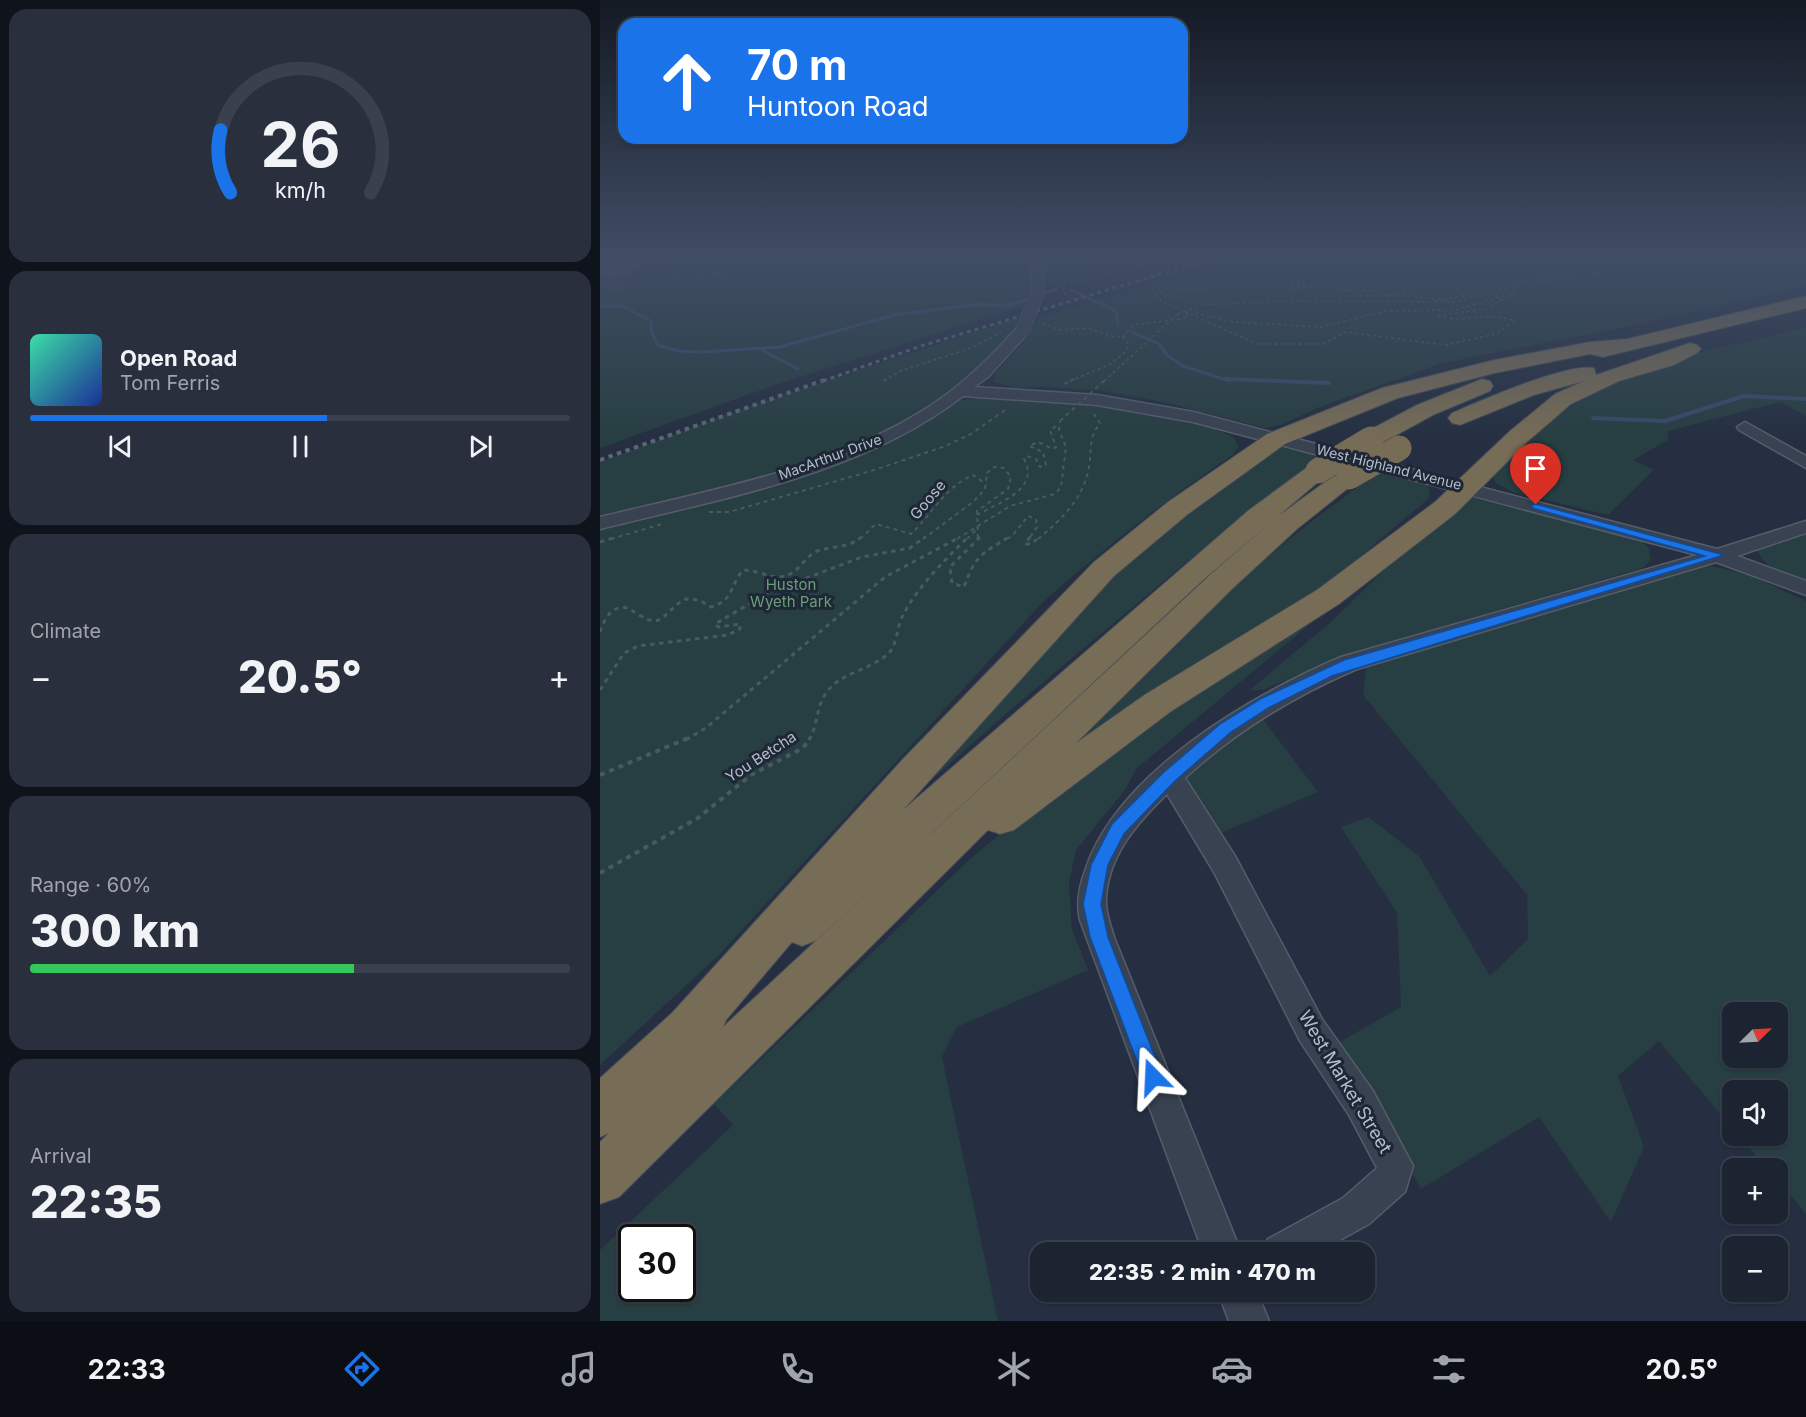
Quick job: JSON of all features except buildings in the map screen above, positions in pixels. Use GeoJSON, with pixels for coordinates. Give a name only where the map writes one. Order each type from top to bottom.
{"type":"FeatureCollection","features":[{"type":"Feature","properties":{"kind":"highway"},"geometry":{"type":"LineString","coordinates":[[600,1178],[1222,581],[1287,523],[1371,439],[1425,410],[1500,379],[1741,318]]}},
{"type":"Feature","properties":{"kind":"highway"},"geometry":{"type":"LineString","coordinates":[[1443,426],[1526,390],[1806,320]]}},
{"type":"Feature","properties":{"kind":"highway"},"geometry":{"type":"LineString","coordinates":[[689,1028],[916,769],[1104,569],[1178,508],[1276,439],[1390,393],[1435,381],[1590,348],[1626,345]]}},
{"type":"Feature","properties":{"kind":"highway"},"geometry":{"type":"LineString","coordinates":[[895,895],[1158,703],[1328,597],[1445,508],[1527,429],[1563,399],[1611,376],[1666,360],[1690,349]]}},
{"type":"Feature","properties":{"kind":"highway"},"geometry":{"type":"LineString","coordinates":[[600,1112],[689,1028],[1192,573],[1259,516],[1334,474],[1408,443]]}},
{"type":"Feature","properties":{"kind":"street","name":"MacArthur Drive"},"geometry":{"type":"LineString","coordinates":[[600,523],[777,477],[846,454],[927,415],[963,391],[981,376],[1029,326],[1031,318]]}},
{"type":"Feature","properties":{"kind":"street","name":"West Highland Avenue"},"geometry":{"type":"LineString","coordinates":[[963,391],[1155,409],[1467,487],[1718,555],[1806,588]]}},
{"type":"Feature","properties":{"kind":"street"},"geometry":{"type":"LineString","coordinates":[[1745,427],[1806,463]]}},
{"type":"Feature","properties":{"kind":"street"},"geometry":{"type":"LineString","coordinates":[[1218,1242],[1099,937],[1092,904],[1100,865],[1118,829],[1170,776],[1226,728],[1265,703],[1327,672],[1349,663],[1806,527]]}},
{"type":"Feature","properties":{"kind":"street","name":"West Market Street"},"geometry":{"type":"LineString","coordinates":[[1170,776],[1225,865],[1311,1030],[1361,1103],[1395,1166],[1392,1179],[1356,1211],[1299,1242]]}},
{"type":"Feature","properties":{"kind":"street"},"geometry":{"type":"LineString","coordinates":[[1242,1302],[1249,1321]]}},
{"type":"Feature","properties":{"kind":"path"},"geometry":{"type":"LineString","coordinates":[[977,515],[1024,488],[1030,477],[1030,469],[1024,459],[1027,456],[1036,459],[1040,467],[1046,465],[1047,459],[1043,452],[1029,446],[1038,442],[1053,449],[1056,447],[1050,430],[1052,427],[1060,423],[1173,318]]}},
{"type":"Feature","properties":{"kind":"path"},"geometry":{"type":"LineString","coordinates":[[1123,337],[1128,329],[1136,324],[1166,322],[1185,318]]}},
{"type":"Feature","properties":{"kind":"path"},"geometry":{"type":"LineString","coordinates":[[1200,318],[1257,344],[1323,344],[1345,332],[1447,345],[1495,334],[1515,321],[1504,318],[1444,318]]}},
{"type":"Feature","properties":{"kind":"path"},"geometry":{"type":"LineString","coordinates":[[1215,318],[1233,322],[1321,327],[1357,318]]}},
{"type":"Feature","properties":{"kind":"path"},"geometry":{"type":"LineString","coordinates":[[1029,326],[1059,330],[1089,328],[1113,337],[1123,337]]}},
{"type":"Feature","properties":{"kind":"path"},"geometry":{"type":"LineString","coordinates":[[884,381],[900,371],[974,347],[1002,332]]}},
{"type":"Feature","properties":{"kind":"path"},"geometry":{"type":"LineString","coordinates":[[1049,400],[1064,384],[1107,366],[1122,354],[1129,345],[1123,337]]}},
{"type":"Feature","properties":{"kind":"path"},"geometry":{"type":"LineString","coordinates":[[1049,400],[1081,406]]}},
{"type":"Feature","properties":{"kind":"path"},"geometry":{"type":"LineString","coordinates":[[704,512],[729,512],[871,471],[890,461],[917,457],[967,437],[1015,403]]}},
{"type":"Feature","properties":{"kind":"path"},"geometry":{"type":"LineString","coordinates":[[977,515],[981,526],[980,537],[950,567],[952,583],[964,587],[972,564],[984,552],[1013,535],[1028,516],[1036,519],[1037,526],[1025,544],[1030,544],[1049,530],[1073,507],[1092,455],[1091,435],[1100,423],[1095,414],[1088,410]]}},
{"type":"Feature","properties":{"kind":"path"},"geometry":{"type":"LineString","coordinates":[[600,775],[684,741],[707,728],[885,577],[981,526],[1010,506],[1054,494],[1061,487],[1066,447],[1059,430],[1060,423]]}},
{"type":"Feature","properties":{"kind":"path"},"geometry":{"type":"LineString","coordinates":[[600,690],[624,653],[638,646],[728,634],[740,628],[740,624],[718,627],[715,624],[770,592],[817,576],[845,563],[895,552],[919,542],[973,502],[986,484],[987,472],[994,466],[1004,468],[1011,477],[1008,489],[984,506],[977,515]]}},
{"type":"Feature","properties":{"kind":"path","name":"Goose"},"geometry":{"type":"LineString","coordinates":[[600,632],[606,615],[623,605],[628,606],[641,619],[657,621],[667,616],[675,604],[685,598],[699,598],[711,607],[721,605],[730,599],[735,577],[743,570],[759,570],[778,577],[792,574],[815,552],[856,542],[876,524],[884,524],[896,534],[911,534],[927,520],[961,478],[973,475],[986,484]]}},
{"type":"Feature","properties":{"kind":"path"},"geometry":{"type":"LineString","coordinates":[[600,542],[663,524]]}},
{"type":"Feature","properties":{"kind":"path","name":"You Betcha"},"geometry":{"type":"LineString","coordinates":[[600,873],[698,818],[751,775],[803,748],[811,737],[819,705],[828,690],[847,676],[888,654],[893,647],[893,634],[899,622],[935,570],[981,526]]}},
{"type":"Feature","properties":{"kind":"green space"},"geometry":{"type":"Polygon","coordinates":[[[600,318],[985,318],[778,384],[600,448],[600,318]]]}},
{"type":"Feature","properties":{"kind":"green space","name":"Huston Wyeth Park"},"geometry":{"type":"Polygon","coordinates":[[[1021,318],[1006,343],[943,395],[957,400],[995,398],[1100,405],[1198,422],[1233,437],[1239,446],[1234,454],[1136,525],[1042,603],[718,956],[600,1065],[600,462],[727,414],[1021,318]]]}},
{"type":"Feature","properties":{"kind":"green space"},"geometry":{"type":"Polygon","coordinates":[[[1040,318],[1666,318],[1442,363],[1317,408],[1281,425],[1265,428],[1168,403],[1103,391],[1045,387],[1017,388],[994,382],[995,374],[1032,332],[1040,318]]]}},
{"type":"Feature","properties":{"kind":"green space"},"geometry":{"type":"Polygon","coordinates":[[[1806,327],[1806,416],[1780,402],[1668,431],[1668,440],[1633,460],[1654,470],[1608,515],[1513,492],[1496,483],[1491,473],[1496,463],[1576,403],[1613,383],[1694,354],[1806,327]]]}},
{"type":"Feature","properties":{"kind":"green space"},"geometry":{"type":"Polygon","coordinates":[[[1274,443],[1323,455],[1177,570],[1009,711],[845,857],[1069,599],[1274,443]]]}},
{"type":"Feature","properties":{"kind":"green space"},"geometry":{"type":"Polygon","coordinates":[[[1383,470],[1426,484],[1430,491],[1428,499],[1330,582],[1286,614],[1042,770],[1164,651],[1248,574],[1336,503],[1383,470]]]}},
{"type":"Feature","properties":{"kind":"green space"},"geometry":{"type":"Polygon","coordinates":[[[1464,496],[1639,539],[1649,549],[1651,560],[1643,568],[1341,656],[1265,689],[1249,691],[1334,619],[1431,524],[1464,496]]]}},
{"type":"Feature","properties":{"kind":"green space"},"geometry":{"type":"Polygon","coordinates":[[[1806,527],[1806,585],[1771,568],[1757,550],[1761,543],[1806,527]]]}},
{"type":"Feature","properties":{"kind":"green space"},"geometry":{"type":"Polygon","coordinates":[[[1702,564],[1747,574],[1806,601],[1806,1214],[1788,1192],[1788,1158],[1758,1158],[1748,1146],[1788,1146],[1788,1080],[1722,1080],[1722,1116],[1659,1041],[1618,1076],[1644,1147],[1611,1222],[1539,1117],[1421,1189],[1338,1043],[1401,1007],[1397,913],[1341,827],[1368,817],[1419,856],[1490,976],[1528,939],[1527,895],[1363,695],[1367,665],[1702,564]]]}},
{"type":"Feature","properties":{"kind":"green space"},"geometry":{"type":"Polygon","coordinates":[[[1321,615],[1136,769],[1125,790],[1076,850],[1069,883],[1072,929],[1088,970],[957,1027],[942,1057],[998,1321],[600,1321],[600,1250],[618,1233],[618,1302],[696,1302],[696,1224],[628,1224],[733,1125],[714,1104],[971,858],[1030,809],[1238,662],[1321,615]]]}},
{"type":"Feature","properties":{"kind":"green space"},"geometry":{"type":"Polygon","coordinates":[[[1259,714],[1318,792],[1211,837],[1181,785],[1183,768],[1259,714]]]}},
{"type":"Feature","properties":{"kind":"waterway"},"geometry":{"type":"LineString","coordinates":[[645,318],[651,321],[651,331],[658,345],[678,351],[703,352],[780,347],[885,318]]}},
{"type":"Feature","properties":{"kind":"waterway"},"geometry":{"type":"LineString","coordinates":[[1117,318],[1118,325]]}},
{"type":"Feature","properties":{"kind":"waterway"},"geometry":{"type":"LineString","coordinates":[[1132,332],[1159,344],[1167,355],[1183,366],[1230,381]]}},
{"type":"Feature","properties":{"kind":"waterway"},"geometry":{"type":"LineString","coordinates":[[762,350],[798,369]]}},
{"type":"Feature","properties":{"kind":"waterway"},"geometry":{"type":"LineString","coordinates":[[1225,379],[1329,383]]}},
{"type":"Feature","properties":{"kind":"waterway"},"geometry":{"type":"LineString","coordinates":[[1593,418],[1665,421],[1744,396],[1806,399]]}},
{"type":"Feature","properties":{"kind":"railway"},"geometry":{"type":"LineString","coordinates":[[823,381],[921,346],[1016,318]]}},
{"type":"Feature","properties":{"kind":"railway"},"geometry":{"type":"LineString","coordinates":[[600,460],[827,379]]}},
{"type":"Feature","properties":{"kind":"route"},"geometry":{"type":"LineString","coordinates":[[1153,1077],[1099,937],[1092,904],[1100,865],[1118,829],[1152,792],[1226,728],[1265,703],[1327,672],[1349,663],[1718,555],[1536,505]]}}]}
